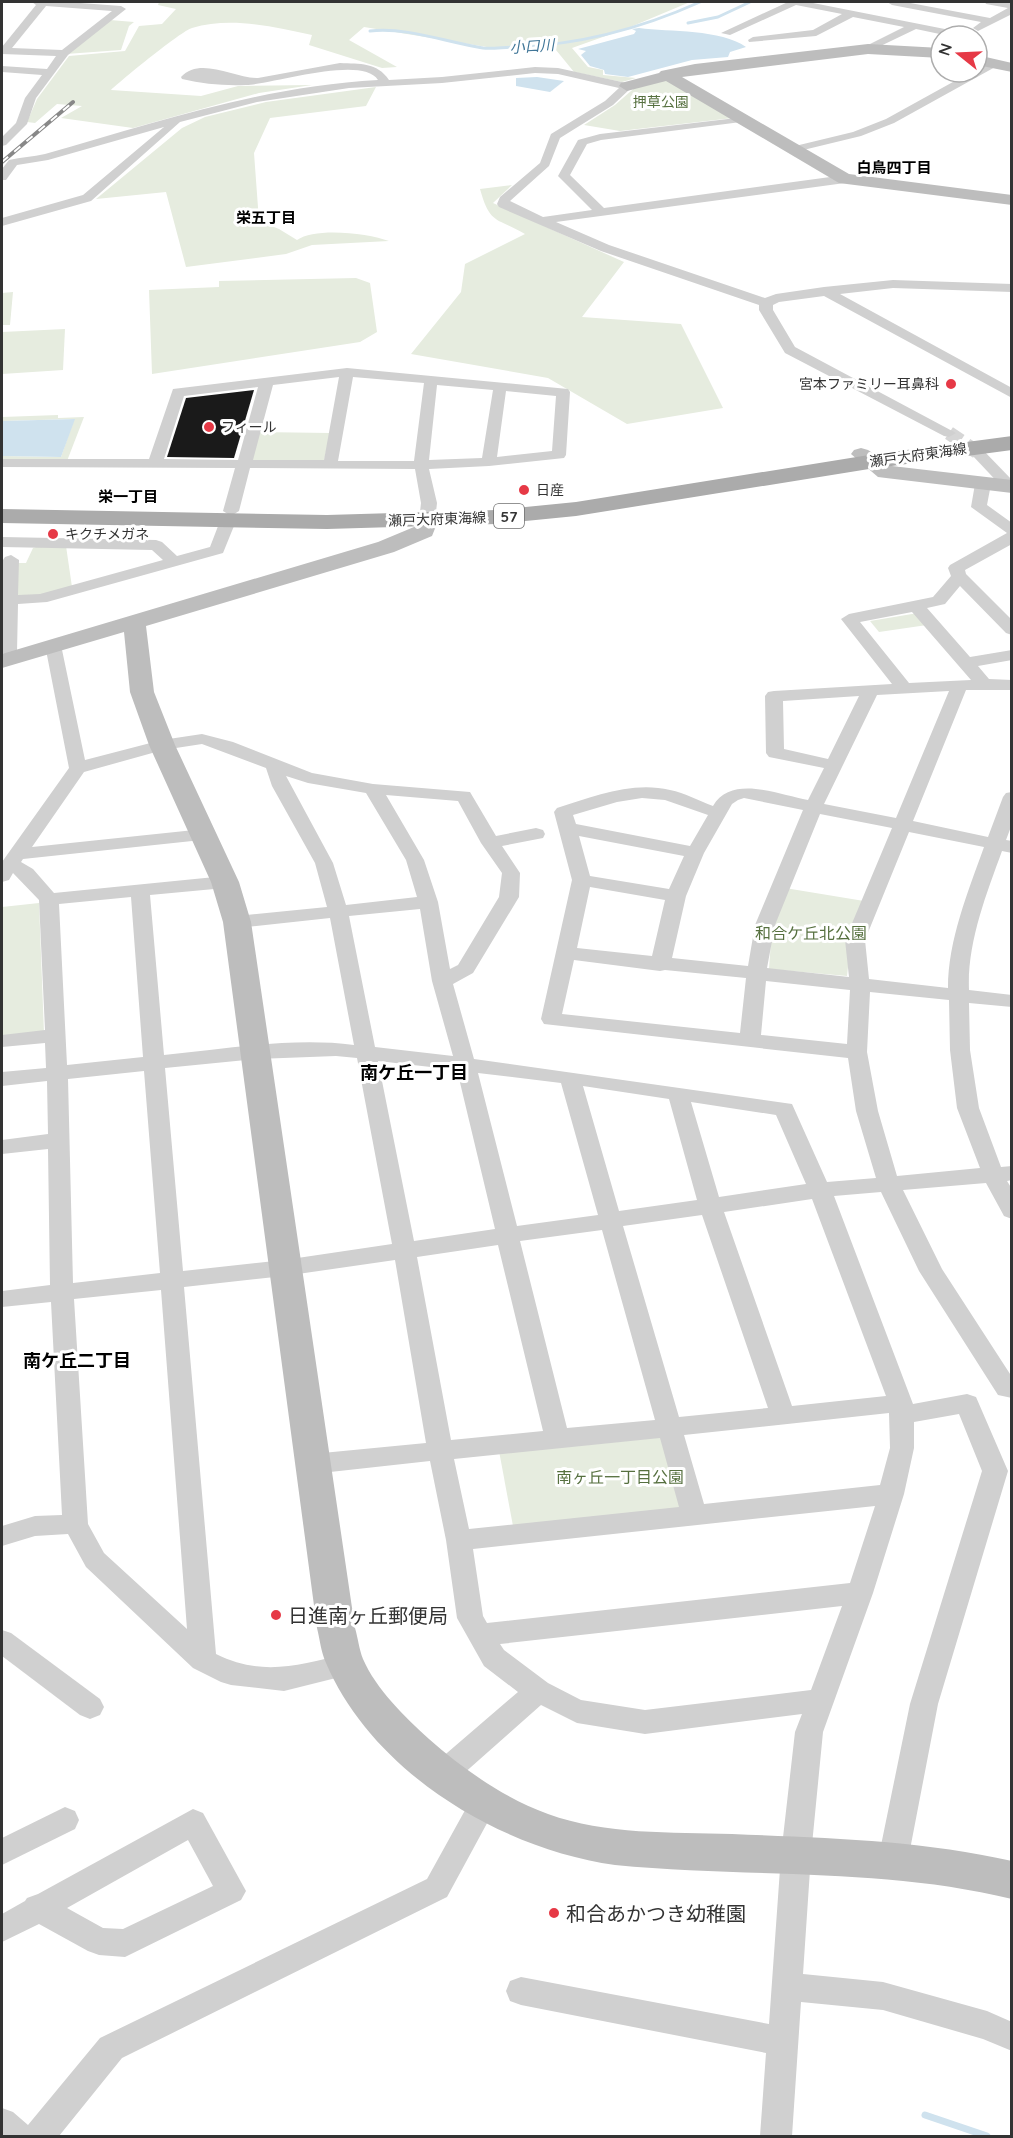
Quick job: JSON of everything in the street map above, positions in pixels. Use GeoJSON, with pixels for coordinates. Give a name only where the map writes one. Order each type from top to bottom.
{"type":"FeatureCollection","features":[{"type":"Feature","properties":{"kind":"main road","name":"瀬戸大府東海線"},"geometry":{"type":"LineString","coordinates":[[2,516],[427,517],[576,509],[1011,434]]}},
{"type":"Feature","properties":{"kind":"main road","name":"瀬戸大府東海線"},"geometry":{"type":"LineString","coordinates":[[865,458],[1011,443]]}},
{"type":"Feature","properties":{"kind":"main road","name":"瀬戸大府東海線"},"geometry":{"type":"LineString","coordinates":[[2,507],[229,516]]}},
{"type":"Feature","properties":{"kind":"street"},"geometry":{"type":"LineString","coordinates":[[2,143],[21,124],[31,98],[64,53],[121,9],[37,2]]}},
{"type":"Feature","properties":{"kind":"street"},"geometry":{"type":"LineString","coordinates":[[3,51],[44,2]]}},
{"type":"Feature","properties":{"kind":"street"},"geometry":{"type":"LineString","coordinates":[[852,13],[816,33],[753,40],[726,33],[795,2],[852,13],[929,29]]}},
{"type":"Feature","properties":{"kind":"street"},"geometry":{"type":"LineString","coordinates":[[892,2],[991,21]]}},
{"type":"Feature","properties":{"kind":"street"},"geometry":{"type":"LineString","coordinates":[[990,2],[1011,8]]}},
{"type":"Feature","properties":{"kind":"street"},"geometry":{"type":"LineString","coordinates":[[986,24],[1011,8]]}},
{"type":"Feature","properties":{"kind":"street"},"geometry":{"type":"LineString","coordinates":[[868,49],[914,26]]}},
{"type":"Feature","properties":{"kind":"street"},"geometry":{"type":"LineString","coordinates":[[753,40],[774,59]]}},
{"type":"Feature","properties":{"kind":"street"},"geometry":{"type":"LineString","coordinates":[[929,52],[868,49],[774,59],[666,74],[627,86],[609,103],[555,136],[545,164],[502,202],[605,248],[766,303],[776,297],[893,284],[1011,288]]}},
{"type":"Feature","properties":{"kind":"street"},"geometry":{"type":"LineString","coordinates":[[3,51],[64,53]]}},
{"type":"Feature","properties":{"kind":"street"},"geometry":{"type":"LineString","coordinates":[[795,149],[857,134],[890,122],[1011,52]]}},
{"type":"Feature","properties":{"kind":"street"},"geometry":{"type":"LineString","coordinates":[[989,63],[1011,68]]}},
{"type":"Feature","properties":{"kind":"street"},"geometry":{"type":"LineString","coordinates":[[246,82],[350,66],[378,71],[385,82]]}},
{"type":"Feature","properties":{"kind":"street"},"geometry":{"type":"LineString","coordinates":[[2,69],[50,72]]}},
{"type":"Feature","properties":{"kind":"street"},"geometry":{"type":"LineString","coordinates":[[2,177],[13,162],[44,158],[100,140],[256,99],[349,85],[442,80],[535,70],[558,71],[627,86]]}},
{"type":"Feature","properties":{"kind":"street"},"geometry":{"type":"LineString","coordinates":[[666,74],[845,179]]}},
{"type":"Feature","properties":{"kind":"street"},"geometry":{"type":"LineString","coordinates":[[601,212],[564,176],[582,142],[600,137],[741,119]]}},
{"type":"Feature","properties":{"kind":"street"},"geometry":{"type":"LineString","coordinates":[[2,222],[87,198],[178,121]]}},
{"type":"Feature","properties":{"kind":"street"},"geometry":{"type":"LineString","coordinates":[[544,220],[845,179],[1011,200]]}},
{"type":"Feature","properties":{"kind":"street"},"geometry":{"type":"LineString","coordinates":[[824,291],[1011,394]]}},
{"type":"Feature","properties":{"kind":"street"},"geometry":{"type":"LineString","coordinates":[[766,303],[766,310],[790,350],[949,433]]}},
{"type":"Feature","properties":{"kind":"street"},"geometry":{"type":"LineString","coordinates":[[330,466],[347,372]]}},
{"type":"Feature","properties":{"kind":"street"},"geometry":{"type":"LineString","coordinates":[[2,463],[156,465],[243,464],[330,466],[421,465],[489,462],[559,455],[563,392],[347,372],[178,392],[156,465]]}},
{"type":"Feature","properties":{"kind":"street"},"geometry":{"type":"LineString","coordinates":[[978,375],[1011,377]]}},
{"type":"Feature","properties":{"kind":"street"},"geometry":{"type":"LineString","coordinates":[[28,542],[21,560],[6,560],[5,656],[53,645],[386,547],[424,531],[429,503],[421,465],[431,379]]}},
{"type":"Feature","properties":{"kind":"street"},"geometry":{"type":"LineString","coordinates":[[6,600],[40,599],[217,550],[229,516],[267,381]]}},
{"type":"Feature","properties":{"kind":"street"},"geometry":{"type":"LineString","coordinates":[[489,462],[500,387]]}},
{"type":"Feature","properties":{"kind":"street"},"geometry":{"type":"LineString","coordinates":[[977,452],[1010,486]]}},
{"type":"Feature","properties":{"kind":"street"},"geometry":{"type":"LineString","coordinates":[[865,458],[886,472],[1010,486]]}},
{"type":"Feature","properties":{"kind":"street"},"geometry":{"type":"LineString","coordinates":[[983,484],[979,507],[1011,530]]}},
{"type":"Feature","properties":{"kind":"street"},"geometry":{"type":"LineString","coordinates":[[1011,537],[956,568],[959,576],[1011,630]]}},
{"type":"Feature","properties":{"kind":"street"},"geometry":{"type":"LineString","coordinates":[[2,542],[156,545],[174,562]]}},
{"type":"Feature","properties":{"kind":"street"},"geometry":{"type":"LineString","coordinates":[[906,690],[849,619],[939,601],[959,576]]}},
{"type":"Feature","properties":{"kind":"street"},"geometry":{"type":"LineString","coordinates":[[916,606],[984,684]]}},
{"type":"Feature","properties":{"kind":"street"},"geometry":{"type":"LineString","coordinates":[[134,620],[142,692],[162,746],[225,882],[237,922],[336,1628],[346,1665],[384,1722],[418,1755],[484,1803],[520,1821],[560,1836],[630,1849],[893,1860],[984,1872],[1011,1880]]}},
{"type":"Feature","properties":{"kind":"street"},"geometry":{"type":"LineString","coordinates":[[53,645],[78,768]]}},
{"type":"Feature","properties":{"kind":"street"},"geometry":{"type":"LineString","coordinates":[[967,663],[1011,655]]}},
{"type":"Feature","properties":{"kind":"street"},"geometry":{"type":"LineString","coordinates":[[834,765],[775,753],[774,696],[984,684],[1011,685]]}},
{"type":"Feature","properties":{"kind":"street"},"geometry":{"type":"LineString","coordinates":[[959,687],[855,940],[860,985],[857,1052],[867,1111],[889,1185],[931,1271],[990,1365],[1007,1389],[1011,1389]]}},
{"type":"Feature","properties":{"kind":"street"},"geometry":{"type":"LineString","coordinates":[[750,1041],[756,975],[765,925],[813,808],[870,692]]}},
{"type":"Feature","properties":{"kind":"street"},"geometry":{"type":"LineString","coordinates":[[10,865],[78,768],[162,746],[202,740],[227,746],[308,778],[373,789],[464,796],[490,843],[511,873],[509,897],[466,969],[442,981]]}},
{"type":"Feature","properties":{"kind":"street"},"geometry":{"type":"LineString","coordinates":[[274,766],[281,786],[324,863],[338,911],[459,1540],[470,1618],[494,1658],[537,1691],[577,1711],[645,1722],[820,1700]]}},
{"type":"Feature","properties":{"kind":"street"},"geometry":{"type":"LineString","coordinates":[[373,789],[415,860],[428,903],[442,981],[466,1066],[557,1437]]}},
{"type":"Feature","properties":{"kind":"street"},"geometry":{"type":"LineString","coordinates":[[717,812],[701,809],[669,795],[639,791],[563,812],[582,880],[551,1019],[857,1052]]}},
{"type":"Feature","properties":{"kind":"street"},"geometry":{"type":"LineString","coordinates":[[660,965],[676,896],[717,812],[732,795],[744,793],[1004,846]]}},
{"type":"Feature","properties":{"kind":"street"},"geometry":{"type":"LineString","coordinates":[[1011,797],[1004,846],[977,893],[958,965],[960,1050],[968,1108],[1002,1174],[1011,1211]]}},
{"type":"Feature","properties":{"kind":"street"},"geometry":{"type":"LineString","coordinates":[[567,828],[695,853]]}},
{"type":"Feature","properties":{"kind":"street"},"geometry":{"type":"LineString","coordinates":[[490,843],[536,834]]}},
{"type":"Feature","properties":{"kind":"street"},"geometry":{"type":"LineString","coordinates":[[10,865],[204,835]]}},
{"type":"Feature","properties":{"kind":"street"},"geometry":{"type":"LineString","coordinates":[[10,865],[26,873],[49,899],[57,1073],[62,1292],[75,1524],[95,1560],[203,1660],[231,1674],[284,1680],[346,1665]]}},
{"type":"Feature","properties":{"kind":"street"},"geometry":{"type":"LineString","coordinates":[[582,880],[676,896]]}},
{"type":"Feature","properties":{"kind":"street"},"geometry":{"type":"LineString","coordinates":[[49,899],[225,882]]}},
{"type":"Feature","properties":{"kind":"street"},"geometry":{"type":"LineString","coordinates":[[140,890],[153,1064],[174,1280],[203,1660]]}},
{"type":"Feature","properties":{"kind":"street"},"geometry":{"type":"LineString","coordinates":[[237,922],[428,903]]}},
{"type":"Feature","properties":{"kind":"street"},"geometry":{"type":"LineString","coordinates":[[567,953],[660,965],[1011,1001]]}},
{"type":"Feature","properties":{"kind":"street"},"geometry":{"type":"LineString","coordinates":[[2,1041],[55,1036]]}},
{"type":"Feature","properties":{"kind":"street"},"geometry":{"type":"LineString","coordinates":[[2,1079],[256,1052],[316,1049],[570,1078],[784,1109],[820,1190],[902,1409],[902,1448],[891,1494],[860,1593],[809,1732],[796,1855],[776,2136]]}},
{"type":"Feature","properties":{"kind":"street"},"geometry":{"type":"LineString","coordinates":[[570,1078],[694,1515]]}},
{"type":"Feature","properties":{"kind":"street"},"geometry":{"type":"LineString","coordinates":[[678,1094],[710,1205],[783,1416]]}},
{"type":"Feature","properties":{"kind":"street"},"geometry":{"type":"LineString","coordinates":[[2,1147],[58,1140]]}},
{"type":"Feature","properties":{"kind":"street"},"geometry":{"type":"LineString","coordinates":[[2,1299],[284,1268],[820,1190],[1002,1174]]}},
{"type":"Feature","properties":{"kind":"street"},"geometry":{"type":"LineString","coordinates":[[312,1464],[557,1437],[669,1429],[783,1416],[967,1403],[995,1471],[924,1704],[893,1860]]}},
{"type":"Feature","properties":{"kind":"street"},"geometry":{"type":"LineString","coordinates":[[459,1540],[891,1494]]}},
{"type":"Feature","properties":{"kind":"street"},"geometry":{"type":"LineString","coordinates":[[2,1536],[35,1526],[75,1524]]}},
{"type":"Feature","properties":{"kind":"street"},"geometry":{"type":"LineString","coordinates":[[480,1635],[860,1593]]}},
{"type":"Feature","properties":{"kind":"street"},"geometry":{"type":"LineString","coordinates":[[2,1641],[90,1707]]}},
{"type":"Feature","properties":{"kind":"street"},"geometry":{"type":"LineString","coordinates":[[443,1774],[537,1691]]}},
{"type":"Feature","properties":{"kind":"street"},"geometry":{"type":"LineString","coordinates":[[39,2136],[111,2048],[437,1888],[484,1803]]}},
{"type":"Feature","properties":{"kind":"street"},"geometry":{"type":"LineString","coordinates":[[2,1852],[65,1820]]}},
{"type":"Feature","properties":{"kind":"street"},"geometry":{"type":"LineString","coordinates":[[2,1929],[37,1907],[193,1822],[231,1891],[126,1943],[99,1941],[37,1907]]}},
{"type":"Feature","properties":{"kind":"street"},"geometry":{"type":"LineString","coordinates":[[788,1987],[883,1996],[987,2026],[1011,2037]]}},
{"type":"Feature","properties":{"kind":"street"},"geometry":{"type":"LineString","coordinates":[[521,1991],[782,2041]]}},
{"type":"Feature","properties":{"kind":"street"},"geometry":{"type":"LineString","coordinates":[[2,2123],[16,2136]]}},
{"type":"Feature","properties":{"kind":"green space"},"geometry":{"type":"Polygon","coordinates":[[[159,2],[690,2],[572,48],[588,67],[603,70],[603,75],[636,78],[622,82],[574,72],[556,50],[493,48],[364,27],[349,40],[397,67],[382,68],[309,45],[312,35],[252,24],[222,23],[192,28],[176,37],[111,90],[201,96],[238,86],[312,85],[259,93],[133,128],[61,118],[82,106],[57,104],[35,123],[27,122],[37,99],[69,56],[125,51],[139,26],[162,24],[176,9],[158,5],[159,2]]]}},
{"type":"Feature","properties":{"kind":"green space"},"geometry":{"type":"Polygon","coordinates":[[[110,20],[134,22],[129,26],[121,50],[66,54],[110,20]]]}},
{"type":"Feature","properties":{"kind":"green space","name":"押草公園"},"geometry":{"type":"Polygon","coordinates":[[[665,77],[733,118],[620,131],[584,125],[615,105],[639,84],[665,77]]]}},
{"type":"Feature","properties":{"kind":"green space"},"geometry":{"type":"Polygon","coordinates":[[[376,87],[366,106],[270,118],[254,153],[259,221],[297,240],[305,236],[328,232],[368,236],[389,241],[312,245],[286,254],[186,267],[166,192],[96,199],[182,128],[205,117],[266,102],[376,87]]]}},
{"type":"Feature","properties":{"kind":"green space"},"geometry":{"type":"Polygon","coordinates":[[[512,185],[493,203],[624,262],[582,317],[681,324],[723,408],[627,424],[548,378],[411,354],[461,292],[465,264],[525,234],[491,215],[480,189],[512,185]]]}},
{"type":"Feature","properties":{"kind":"green space"},"geometry":{"type":"Polygon","coordinates":[[[356,278],[370,283],[377,332],[360,342],[152,374],[149,290],[219,287],[219,281],[356,278]]]}},
{"type":"Feature","properties":{"kind":"green space"},"geometry":{"type":"Polygon","coordinates":[[[13,292],[10,325],[2,325],[2,293],[13,292]]]}},
{"type":"Feature","properties":{"kind":"green space"},"geometry":{"type":"Polygon","coordinates":[[[65,329],[63,370],[2,374],[2,332],[65,329]]]}},
{"type":"Feature","properties":{"kind":"green space"},"geometry":{"type":"Polygon","coordinates":[[[58,415],[58,418],[84,417],[67,461],[2,460],[2,456],[61,457],[74,419],[2,421],[2,417],[58,415]]]}},
{"type":"Feature","properties":{"kind":"green space"},"geometry":{"type":"Polygon","coordinates":[[[258,432],[330,433],[324,461],[252,460],[258,432]]]}},
{"type":"Feature","properties":{"kind":"green space"},"geometry":{"type":"Polygon","coordinates":[[[66,546],[72,587],[40,595],[13,597],[14,563],[26,563],[33,548],[66,546]]]}},
{"type":"Feature","properties":{"kind":"green space"},"geometry":{"type":"Polygon","coordinates":[[[918,614],[927,625],[879,632],[870,621],[918,614]]]}},
{"type":"Feature","properties":{"kind":"green space","name":"和合ケ丘北公園"},"geometry":{"type":"Polygon","coordinates":[[[785,888],[864,901],[851,940],[847,976],[769,969],[772,927],[785,888]]]}},
{"type":"Feature","properties":{"kind":"green space"},"geometry":{"type":"Polygon","coordinates":[[[39,903],[44,1033],[2,1037],[2,907],[39,903]]]}},
{"type":"Feature","properties":{"kind":"green space","name":"南ヶ丘一丁目公園"},"geometry":{"type":"Polygon","coordinates":[[[660,1434],[681,1511],[513,1526],[499,1451],[660,1434]]]}},
{"type":"Feature","properties":{"kind":"water"},"geometry":{"type":"Polygon","coordinates":[[[632,29],[709,34],[735,41],[746,47],[730,52],[728,57],[692,60],[628,77],[605,74],[604,70],[590,66],[581,55],[586,51],[578,49],[634,34],[636,31],[632,29]]]}},
{"type":"Feature","properties":{"kind":"water"},"geometry":{"type":"Polygon","coordinates":[[[537,77],[564,81],[550,92],[516,86],[516,78],[537,77]]]}},
{"type":"Feature","properties":{"kind":"water"},"geometry":{"type":"Polygon","coordinates":[[[75,419],[61,457],[2,456],[2,421],[75,419]]]}},
{"type":"Feature","properties":{"kind":"building","name":"フィール"},"geometry":{"type":"Polygon","coordinates":[[[254,390],[234,458],[167,457],[186,398],[254,390]]]}},
{"type":"Feature","properties":{"kind":"waterway","name":"小口川"},"geometry":{"type":"LineString","coordinates":[[370,31],[412,33],[483,48],[539,46],[609,34],[655,20],[700,2]]}},
{"type":"Feature","properties":{"kind":"waterway"},"geometry":{"type":"LineString","coordinates":[[688,23],[718,17],[750,2]]}},
{"type":"Feature","properties":{"kind":"waterway"},"geometry":{"type":"LineString","coordinates":[[925,2115],[987,2136]]}},
{"type":"Feature","properties":{"kind":"tunnel"},"geometry":{"type":"LineString","coordinates":[[949,433],[977,452]]}},
{"type":"Feature","properties":{"kind":"railway"},"geometry":{"type":"LineString","coordinates":[[2,162],[73,102]]}},
{"type":"Feature","properties":{"kind":"place","name":"宮本ファミリー耳鼻科"},"geometry":{"type":"Point","coordinates":[951,384]}},
{"type":"Feature","properties":{"kind":"place","name":"フィール"},"geometry":{"type":"Point","coordinates":[209,427]}},
{"type":"Feature","properties":{"kind":"place","name":"日産"},"geometry":{"type":"Point","coordinates":[524,490]}},
{"type":"Feature","properties":{"kind":"place","name":"キクチメガネ"},"geometry":{"type":"Point","coordinates":[53,534]}},
{"type":"Feature","properties":{"kind":"place","name":"日進南ヶ丘郵便局"},"geometry":{"type":"Point","coordinates":[276,1615]}},
{"type":"Feature","properties":{"kind":"place","name":"和合あかつき幼稚園"},"geometry":{"type":"Point","coordinates":[554,1913]}},
{"type":"Feature","properties":{"kind":"district","name":"白鳥四丁目"},"geometry":{"type":"Point","coordinates":[894,167]}},
{"type":"Feature","properties":{"kind":"district","name":"栄五丁目"},"geometry":{"type":"Point","coordinates":[266,217]}},
{"type":"Feature","properties":{"kind":"district","name":"栄一丁目"},"geometry":{"type":"Point","coordinates":[128,496]}},
{"type":"Feature","properties":{"kind":"district","name":"南ケ丘一丁目"},"geometry":{"type":"Point","coordinates":[414,1072]}},
{"type":"Feature","properties":{"kind":"district","name":"南ケ丘二丁目"},"geometry":{"type":"Point","coordinates":[77,1360]}}]}
